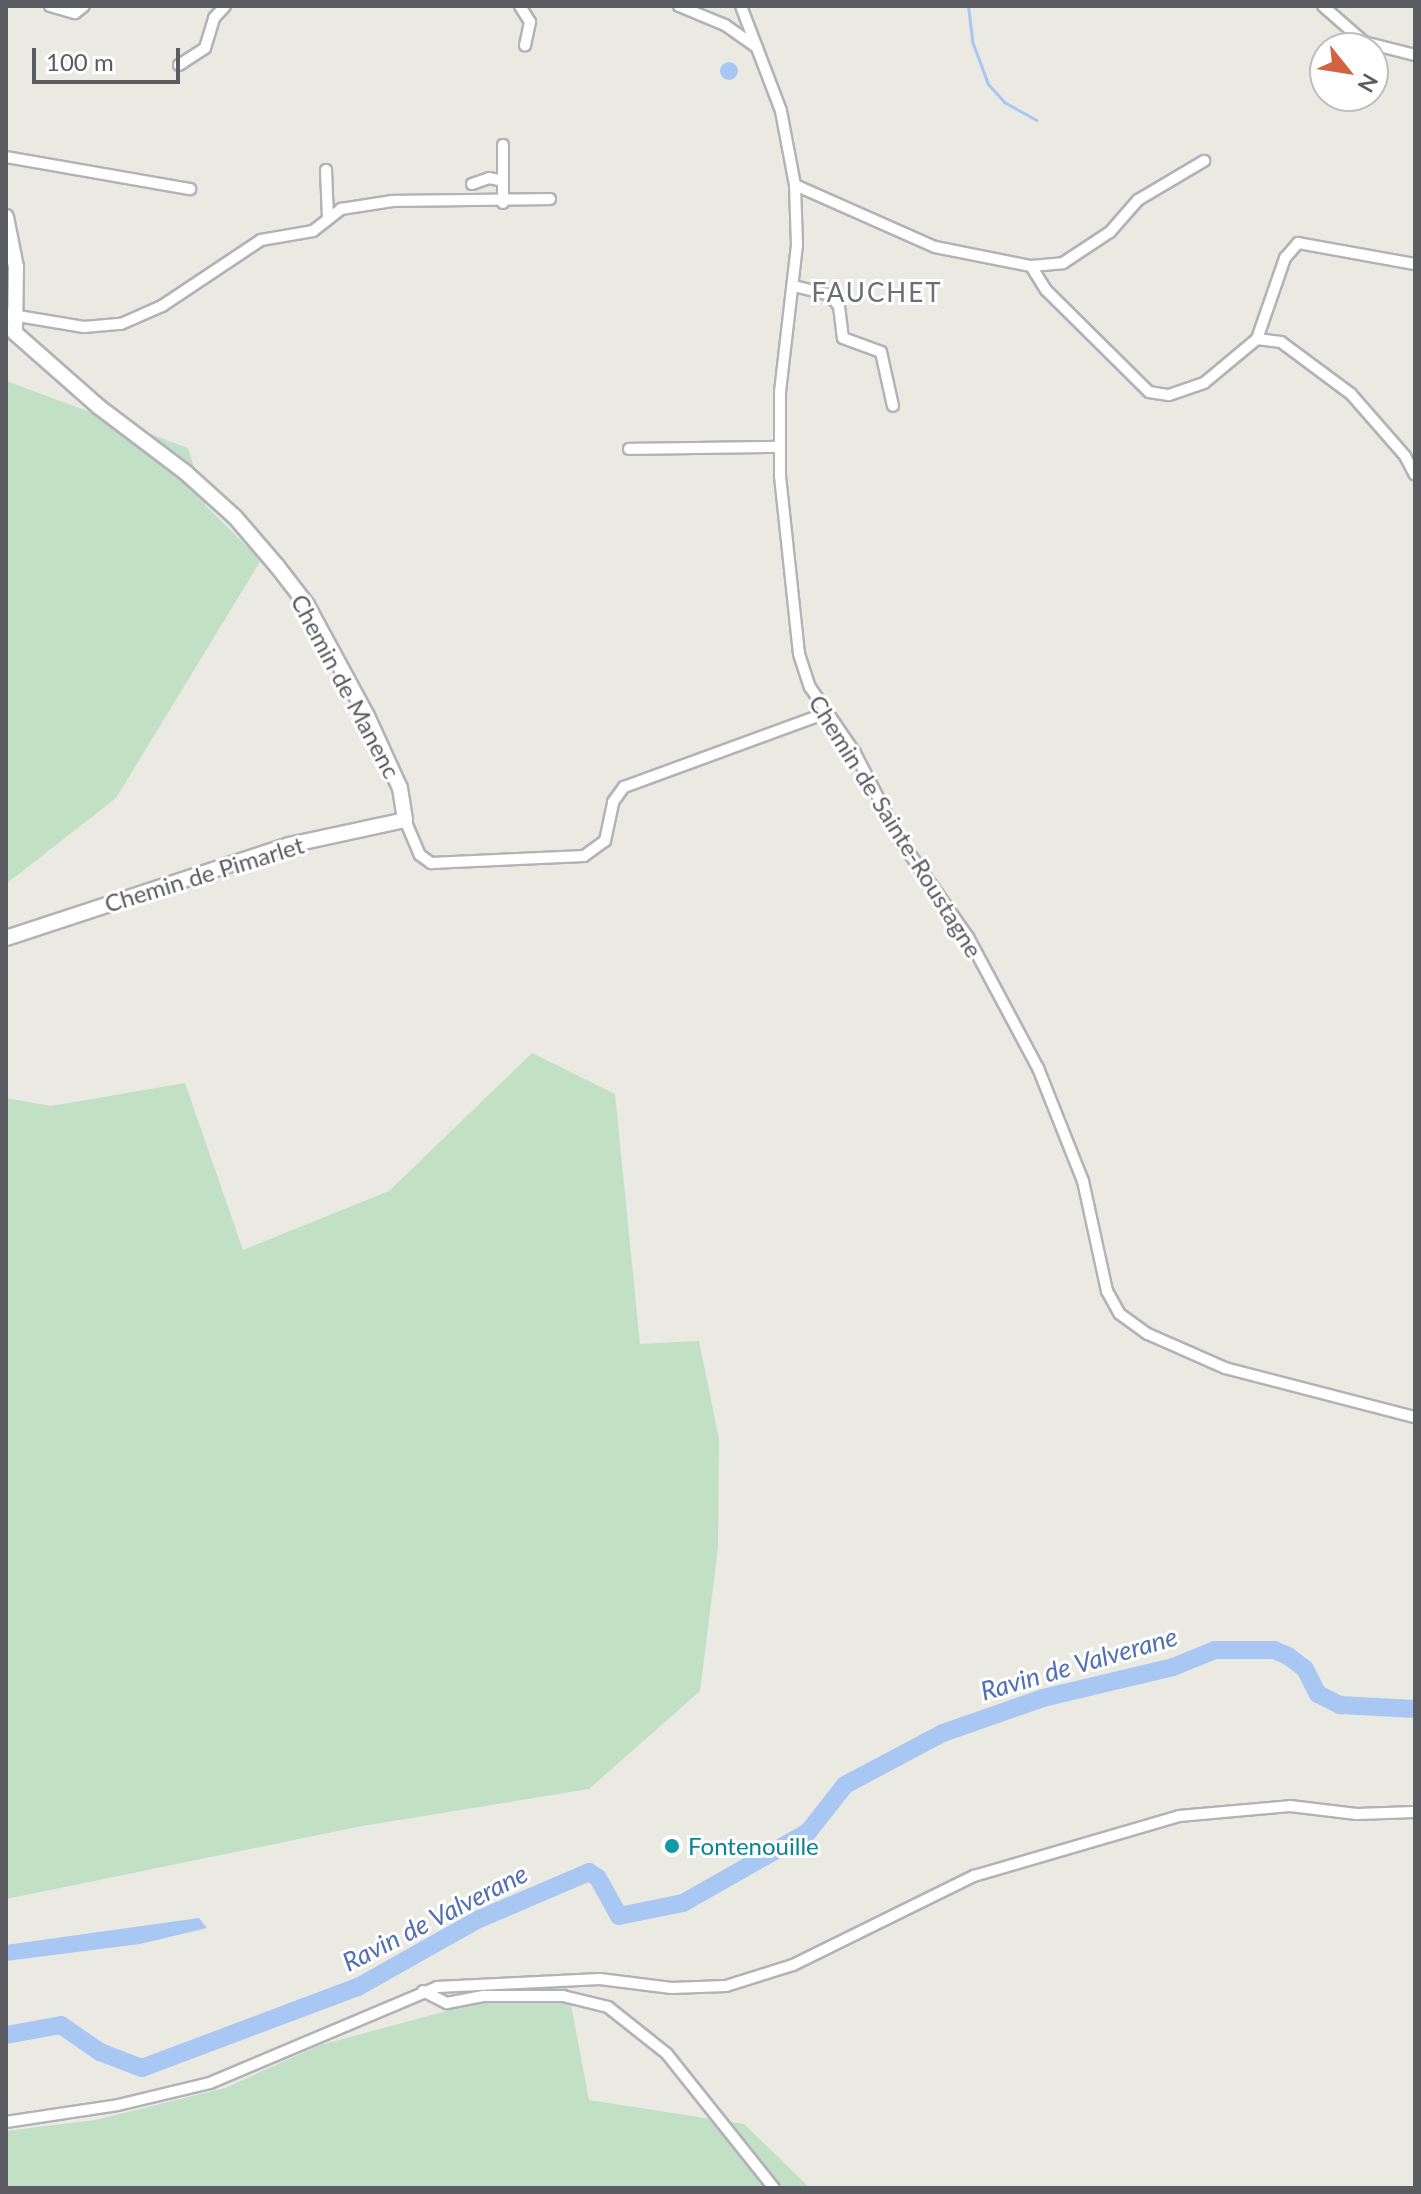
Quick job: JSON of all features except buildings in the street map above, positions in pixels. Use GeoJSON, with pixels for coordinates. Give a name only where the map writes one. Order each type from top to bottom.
{"type":"FeatureCollection","features":[{"type":"Feature","properties":{"kind":"street"},"geometry":{"type":"LineString","coordinates":[[50,6],[75,13],[84,6]]}},
{"type":"Feature","properties":{"kind":"street"},"geometry":{"type":"LineString","coordinates":[[179,65],[205,48],[214,18],[225,6]]}},
{"type":"Feature","properties":{"kind":"street"},"geometry":{"type":"LineString","coordinates":[[520,6],[530,22],[525,45]]}},
{"type":"Feature","properties":{"kind":"street"},"geometry":{"type":"LineString","coordinates":[[679,6],[716,20],[758,48]]}},
{"type":"Feature","properties":{"kind":"street","name":"Chemin de Sainte-Roustagne"},"geometry":{"type":"LineString","coordinates":[[741,6],[781,111],[795,185],[794,286],[780,392],[780,447],[799,654],[826,713],[855,753],[900,840],[968,937],[1038,1068],[1083,1181],[1107,1291],[1120,1314],[1148,1334],[1225,1368],[1415,1417]]}},
{"type":"Feature","properties":{"kind":"street"},"geometry":{"type":"LineString","coordinates":[[1323,6],[1364,42],[1415,55]]}},
{"type":"Feature","properties":{"kind":"street"},"geometry":{"type":"LineString","coordinates":[[503,145],[503,203]]}},
{"type":"Feature","properties":{"kind":"street"},"geometry":{"type":"LineString","coordinates":[[6,157],[190,189]]}},
{"type":"Feature","properties":{"kind":"street"},"geometry":{"type":"LineString","coordinates":[[795,185],[935,247],[1031,266],[1063,263],[1110,232],[1138,200],[1204,161]]}},
{"type":"Feature","properties":{"kind":"street"},"geometry":{"type":"LineString","coordinates":[[326,170],[328,218]]}},
{"type":"Feature","properties":{"kind":"street"},"geometry":{"type":"LineString","coordinates":[[472,184],[489,178],[503,181]]}},
{"type":"Feature","properties":{"kind":"street"},"geometry":{"type":"LineString","coordinates":[[6,217],[17,273],[9,315],[84,327],[137,320],[261,240],[313,231],[341,209],[392,201],[503,203],[550,199]]}},
{"type":"Feature","properties":{"kind":"street"},"geometry":{"type":"LineString","coordinates":[[1031,266],[1046,290],[1149,392],[1169,395],[1204,383],[1257,339],[1292,246],[1303,243],[1415,264]]}},
{"type":"Feature","properties":{"kind":"street"},"geometry":{"type":"LineString","coordinates":[[794,286],[830,295],[839,306],[843,338],[881,352],[893,406]]}},
{"type":"Feature","properties":{"kind":"street","name":"Chemin de Manenc"},"geometry":{"type":"LineString","coordinates":[[9,315],[21,342],[190,476],[235,517],[287,578],[326,638],[392,768],[405,820],[420,855],[431,863],[584,856],[605,841],[613,802],[624,787],[826,713]]}},
{"type":"Feature","properties":{"kind":"street"},"geometry":{"type":"LineString","coordinates":[[1257,339],[1281,342],[1351,394],[1402,451],[1415,475]]}},
{"type":"Feature","properties":{"kind":"street"},"geometry":{"type":"LineString","coordinates":[[629,449],[780,447]]}},
{"type":"Feature","properties":{"kind":"street","name":"Chemin de Pimarlet"},"geometry":{"type":"LineString","coordinates":[[6,938],[276,849],[405,820]]}},
{"type":"Feature","properties":{"kind":"street"},"geometry":{"type":"LineString","coordinates":[[6,2122],[106,2108],[210,2083],[423,1991],[471,1982],[540,1979],[614,1980],[671,1988],[726,1986],[793,1965],[974,1876],[1179,1816],[1290,1806],[1357,1814],[1415,1812]]}},
{"type":"Feature","properties":{"kind":"street"},"geometry":{"type":"LineString","coordinates":[[423,1991],[447,2003],[484,1996],[563,1996],[608,2007],[667,2054],[774,2188]]}},
{"type":"Feature","properties":{"kind":"green space"},"geometry":{"type":"Polygon","coordinates":[[[6,381],[188,448],[206,506],[261,560],[116,798],[6,884],[6,381]]]}},
{"type":"Feature","properties":{"kind":"green space"},"geometry":{"type":"Polygon","coordinates":[[[532,1053],[615,1094],[640,1344],[699,1341],[719,1439],[718,1548],[700,1691],[589,1789],[362,1826],[6,1899],[6,1098],[51,1106],[185,1083],[243,1250],[389,1191],[532,1053]]]}},
{"type":"Feature","properties":{"kind":"green space"},"geometry":{"type":"Polygon","coordinates":[[[566,1979],[589,2100],[744,2124],[810,2188],[6,2188],[6,2131],[95,2120],[225,2088],[320,2045],[566,1979]]]}},
{"type":"Feature","properties":{"kind":"water"},"geometry":{"type":"Polygon","coordinates":[[[729,62],[738,71],[729,80],[720,71],[729,62]]]}},
{"type":"Feature","properties":{"kind":"water"},"geometry":{"type":"Polygon","coordinates":[[[199,1918],[207,1928],[140,1944],[6,1961],[6,1945],[199,1918]]]}},
{"type":"Feature","properties":{"kind":"waterway"},"geometry":{"type":"LineString","coordinates":[[968,6],[972,41],[988,84],[1004,102],[1036,120]]}},
{"type":"Feature","properties":{"kind":"waterway","name":"Ravin de Valverane"},"geometry":{"type":"LineString","coordinates":[[6,2035],[61,2025],[100,2052],[142,2068],[358,1987],[477,1920],[589,1872],[598,1878],[619,1916],[683,1903],[808,1832],[845,1785],[943,1733],[1043,1698],[1173,1667],[1215,1650],[1274,1650],[1288,1656],[1305,1669],[1318,1694],[1340,1705],[1415,1709]]}},
{"type":"Feature","properties":{"kind":"place","name":"Fontenouille"},"geometry":{"type":"Point","coordinates":[672,1846]}},
{"type":"Feature","properties":{"kind":"district","name":"FAUCHET"},"geometry":{"type":"Point","coordinates":[877,293]}}]}
